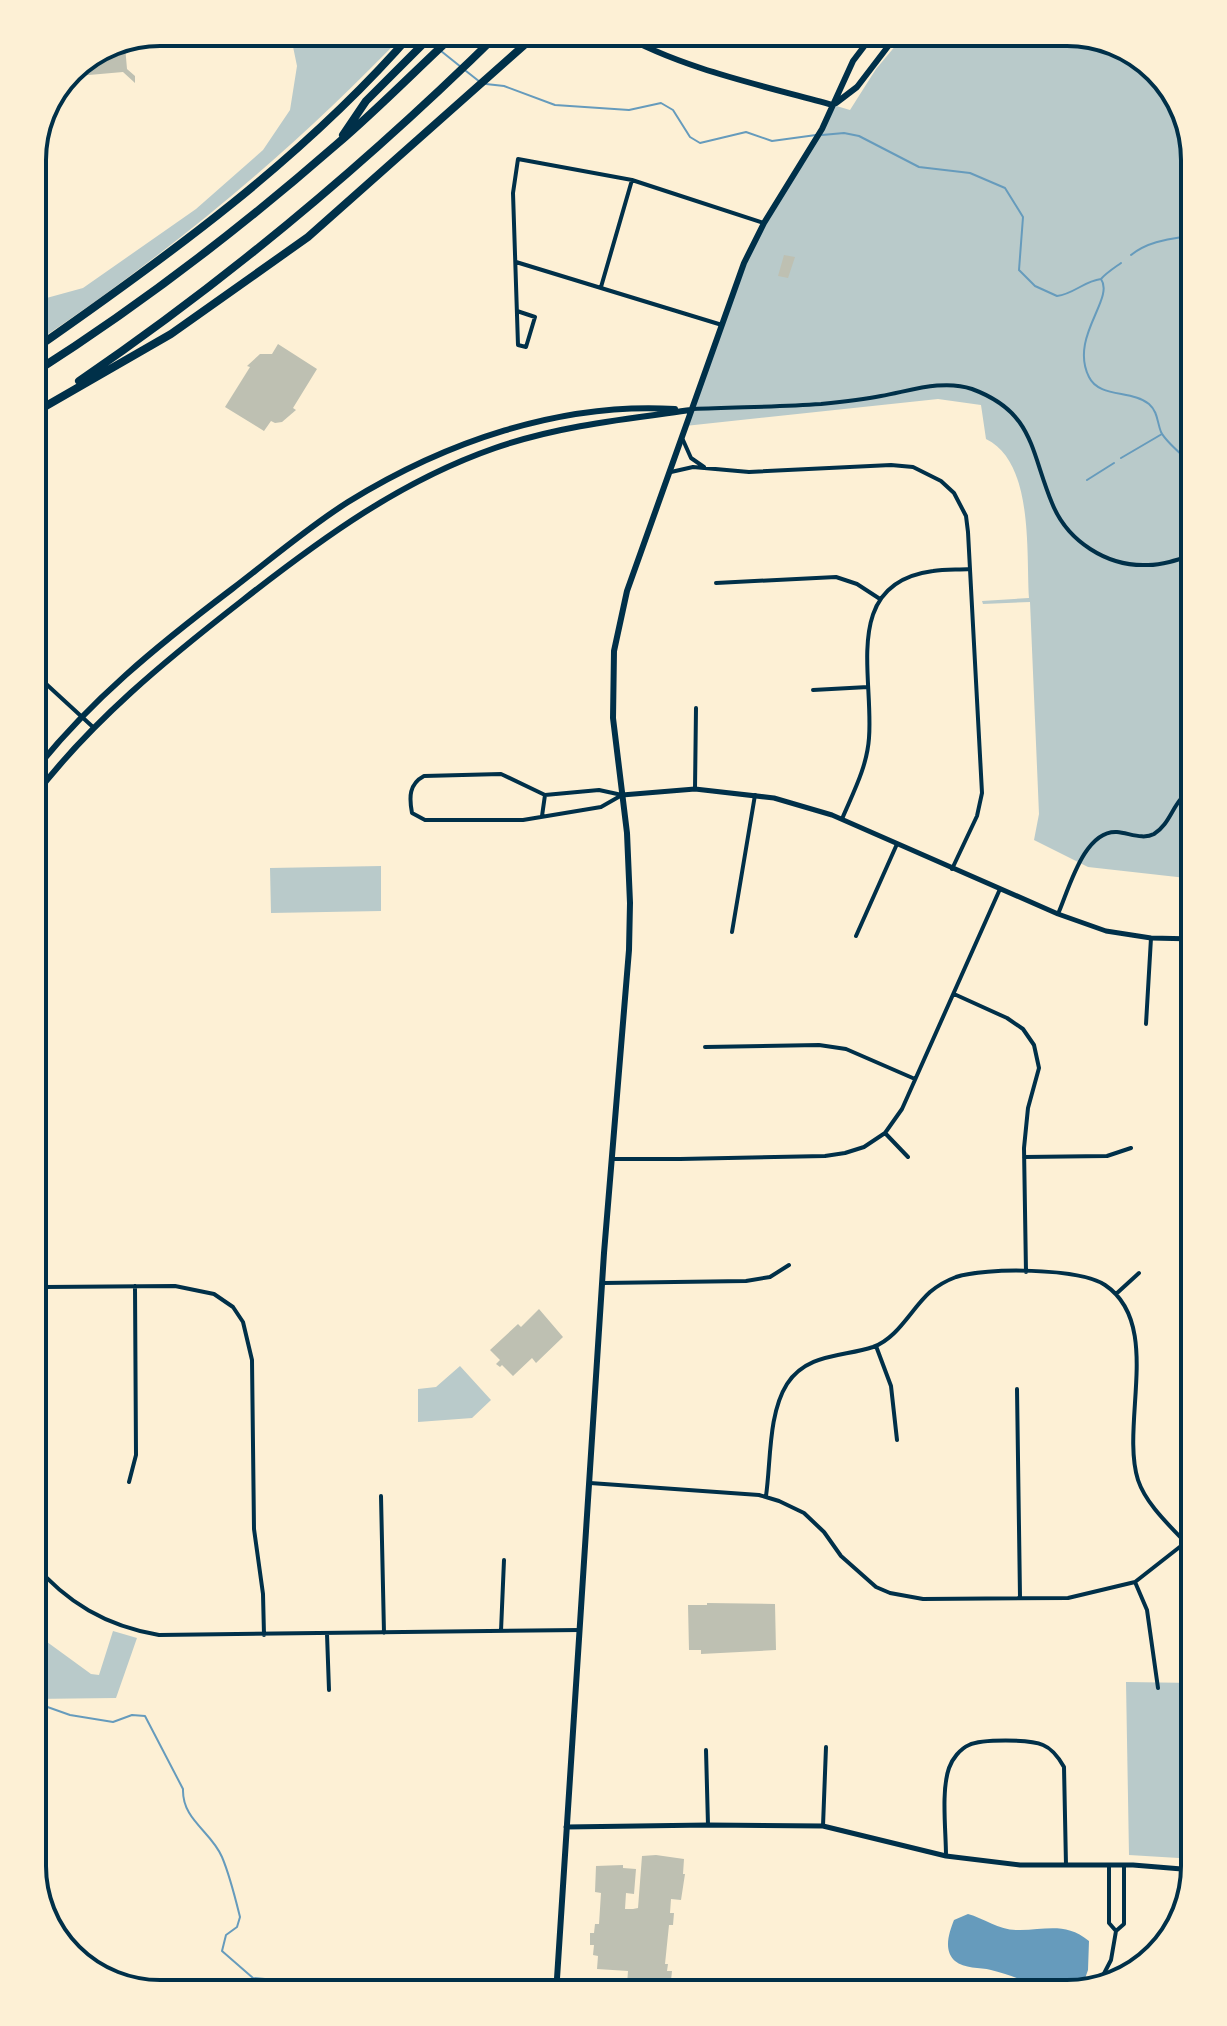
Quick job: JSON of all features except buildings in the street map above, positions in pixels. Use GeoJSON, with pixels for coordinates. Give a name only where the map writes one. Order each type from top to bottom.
{"type":"FeatureCollection","features":[{"type":"Feature","properties":{"kind":"highway"},"geometry":{"type":"LineString","coordinates":[[46,341],[249,189],[401,46]]}},
{"type":"Feature","properties":{"kind":"highway"},"geometry":{"type":"LineString","coordinates":[[339,143],[366,101],[421,46]]}},
{"type":"Feature","properties":{"kind":"highway"},"geometry":{"type":"LineString","coordinates":[[46,364],[178,273],[265,206],[339,143],[443,46]]}},
{"type":"Feature","properties":{"kind":"highway"},"geometry":{"type":"LineString","coordinates":[[46,404],[229,273],[333,187],[485,46]]}},
{"type":"Feature","properties":{"kind":"highway"},"geometry":{"type":"LineString","coordinates":[[46,406],[171,334],[308,237],[524,46]]}},
{"type":"Feature","properties":{"kind":"main road"},"geometry":{"type":"LineString","coordinates":[[646,46],[726,75],[833,105]]}},
{"type":"Feature","properties":{"kind":"main road"},"geometry":{"type":"LineString","coordinates":[[557,1980],[630,903],[613,718],[616,636],[627,591],[744,263],[764,223],[822,129],[853,61],[864,46]]}},
{"type":"Feature","properties":{"kind":"main road"},"geometry":{"type":"LineString","coordinates":[[833,105],[857,87],[888,46]]}},
{"type":"Feature","properties":{"kind":"main road"},"geometry":{"type":"LineString","coordinates":[[46,756],[61,737],[154,648],[314,526],[357,497],[423,461],[486,436],[564,416],[634,406],[691,410]]}},
{"type":"Feature","properties":{"kind":"main road"},"geometry":{"type":"LineString","coordinates":[[46,781],[94,728],[173,655],[269,579],[356,516],[403,489],[493,448],[589,424],[691,410]]}},
{"type":"Feature","properties":{"kind":"street"},"geometry":{"type":"LineString","coordinates":[[517,311],[535,317],[526,347],[518,345],[513,182],[518,159],[632,180],[764,223]]}},
{"type":"Feature","properties":{"kind":"street"},"geometry":{"type":"LineString","coordinates":[[601,287],[632,180]]}},
{"type":"Feature","properties":{"kind":"street"},"geometry":{"type":"LineString","coordinates":[[516,262],[722,325]]}},
{"type":"Feature","properties":{"kind":"street"},"geometry":{"type":"LineString","coordinates":[[691,410],[819,404],[937,386],[966,387],[997,401],[1018,420],[1032,442],[1059,517],[1084,545],[1114,561],[1130,565],[1156,564],[1181,558]]}},
{"type":"Feature","properties":{"kind":"street"},"geometry":{"type":"LineString","coordinates":[[682,434],[685,449],[692,459],[710,469]]}},
{"type":"Feature","properties":{"kind":"street"},"geometry":{"type":"LineString","coordinates":[[668,474],[687,467],[749,472],[891,465],[913,467],[941,481],[961,505],[968,532],[982,793],[977,816],[952,869]]}},
{"type":"Feature","properties":{"kind":"street"},"geometry":{"type":"LineString","coordinates":[[841,820],[866,755],[870,726],[867,631],[880,600],[918,574],[970,569]]}},
{"type":"Feature","properties":{"kind":"street"},"geometry":{"type":"LineString","coordinates":[[716,583],[836,577],[857,584],[880,600]]}},
{"type":"Feature","properties":{"kind":"street"},"geometry":{"type":"LineString","coordinates":[[46,684],[94,728]]}},
{"type":"Feature","properties":{"kind":"street"},"geometry":{"type":"LineString","coordinates":[[813,690],[868,687]]}},
{"type":"Feature","properties":{"kind":"street"},"geometry":{"type":"LineString","coordinates":[[695,789],[696,708]]}},
{"type":"Feature","properties":{"kind":"street"},"geometry":{"type":"LineString","coordinates":[[622,795],[601,807],[523,820],[421,820],[412,813],[411,789],[424,776],[495,773],[512,777],[545,795],[599,790],[622,795],[695,789],[774,798],[841,820],[1058,914],[1106,931],[1181,939]]}},
{"type":"Feature","properties":{"kind":"street"},"geometry":{"type":"LineString","coordinates":[[542,817],[545,795]]}},
{"type":"Feature","properties":{"kind":"street"},"geometry":{"type":"LineString","coordinates":[[732,932],[755,795]]}},
{"type":"Feature","properties":{"kind":"street"},"geometry":{"type":"LineString","coordinates":[[1058,914],[1090,844],[1103,835],[1120,832],[1149,836],[1157,832],[1181,798]]}},
{"type":"Feature","properties":{"kind":"street"},"geometry":{"type":"LineString","coordinates":[[856,936],[897,844]]}},
{"type":"Feature","properties":{"kind":"street"},"geometry":{"type":"LineString","coordinates":[[614,1159],[825,1156],[864,1147],[885,1133],[902,1109],[1000,889]]}},
{"type":"Feature","properties":{"kind":"street"},"geometry":{"type":"LineString","coordinates":[[1146,1024],[1151,938]]}},
{"type":"Feature","properties":{"kind":"street"},"geometry":{"type":"LineString","coordinates":[[954,994],[1007,1018],[1023,1029],[1034,1045],[1039,1068],[1028,1108],[1024,1157],[1026,1272]]}},
{"type":"Feature","properties":{"kind":"street"},"geometry":{"type":"LineString","coordinates":[[705,1047],[819,1045],[846,1049],[915,1079]]}},
{"type":"Feature","properties":{"kind":"street"},"geometry":{"type":"LineString","coordinates":[[885,1133],[908,1157]]}},
{"type":"Feature","properties":{"kind":"street"},"geometry":{"type":"LineString","coordinates":[[1024,1157],[1107,1156],[1131,1148]]}},
{"type":"Feature","properties":{"kind":"street"},"geometry":{"type":"LineString","coordinates":[[603,1283],[746,1281],[770,1277],[789,1265]]}},
{"type":"Feature","properties":{"kind":"street"},"geometry":{"type":"LineString","coordinates":[[766,1496],[775,1411],[789,1381],[808,1365],[829,1355],[876,1346],[897,1329],[930,1291],[956,1277],[984,1272],[1075,1273],[1103,1284],[1116,1294],[1128,1312],[1135,1335],[1133,1447],[1139,1482],[1158,1512],[1181,1537]]}},
{"type":"Feature","properties":{"kind":"street"},"geometry":{"type":"LineString","coordinates":[[1116,1294],[1139,1273]]}},
{"type":"Feature","properties":{"kind":"street"},"geometry":{"type":"LineString","coordinates":[[129,1482],[136,1455],[135,1286]]}},
{"type":"Feature","properties":{"kind":"street"},"geometry":{"type":"LineString","coordinates":[[46,1287],[175,1286],[214,1294],[233,1307],[243,1322],[252,1360],[254,1529],[263,1594],[264,1635]]}},
{"type":"Feature","properties":{"kind":"street"},"geometry":{"type":"LineString","coordinates":[[876,1346],[891,1386],[897,1440]]}},
{"type":"Feature","properties":{"kind":"street"},"geometry":{"type":"LineString","coordinates":[[1017,1389],[1020,1597]]}},
{"type":"Feature","properties":{"kind":"street"},"geometry":{"type":"LineString","coordinates":[[590,1483],[766,1496],[804,1513],[863,1578],[890,1593],[923,1599],[1068,1598],[1135,1582],[1181,1547]]}},
{"type":"Feature","properties":{"kind":"street"},"geometry":{"type":"LineString","coordinates":[[381,1496],[384,1633]]}},
{"type":"Feature","properties":{"kind":"street"},"geometry":{"type":"LineString","coordinates":[[501,1631],[504,1560]]}},
{"type":"Feature","properties":{"kind":"street"},"geometry":{"type":"LineString","coordinates":[[46,1578],[73,1603],[113,1625],[159,1635],[580,1630]]}},
{"type":"Feature","properties":{"kind":"street"},"geometry":{"type":"LineString","coordinates":[[1135,1582],[1147,1610],[1158,1688]]}},
{"type":"Feature","properties":{"kind":"street"},"geometry":{"type":"LineString","coordinates":[[327,1634],[329,1690]]}},
{"type":"Feature","properties":{"kind":"street"},"geometry":{"type":"LineString","coordinates":[[946,1856],[946,1785],[949,1768],[957,1753],[968,1745],[981,1742],[1031,1742],[1043,1745],[1056,1754],[1064,1767],[1066,1865]]}},
{"type":"Feature","properties":{"kind":"street"},"geometry":{"type":"LineString","coordinates":[[823,1826],[826,1747]]}},
{"type":"Feature","properties":{"kind":"street"},"geometry":{"type":"LineString","coordinates":[[706,1750],[708,1825]]}},
{"type":"Feature","properties":{"kind":"street"},"geometry":{"type":"LineString","coordinates":[[566,1827],[823,1826],[946,1856],[1020,1865],[1124,1865],[1181,1869]]}},
{"type":"Feature","properties":{"kind":"street"},"geometry":{"type":"LineString","coordinates":[[1109,1865],[1109,1923],[1116,1931]]}},
{"type":"Feature","properties":{"kind":"street"},"geometry":{"type":"LineString","coordinates":[[1104,1973],[1111,1960],[1116,1931],[1124,1924],[1124,1865]]}},
{"type":"Feature","properties":{"kind":"shaded area"},"geometry":{"type":"Polygon","coordinates":[[[293,46],[392,46],[319,118],[228,199],[132,275],[46,335],[46,298],[83,288],[196,209],[263,150],[290,110],[297,66],[293,46]]]}},
{"type":"Feature","properties":{"kind":"shaded area"},"geometry":{"type":"Polygon","coordinates":[[[895,46],[1090,48],[1118,58],[1142,74],[1162,96],[1175,123],[1181,160],[1181,877],[1088,867],[1034,840],[1039,814],[1030,602],[983,604],[982,601],[1029,598],[1027,534],[1020,487],[1013,467],[1002,451],[986,439],[981,405],[938,399],[685,426],[744,263],[833,105],[850,110],[876,69],[895,46]]]}},
{"type":"Feature","properties":{"kind":"shaded area"},"geometry":{"type":"Polygon","coordinates":[[[381,866],[381,911],[271,913],[270,868],[381,866]]]}},
{"type":"Feature","properties":{"kind":"shaded area"},"geometry":{"type":"Polygon","coordinates":[[[460,1366],[491,1400],[472,1418],[418,1422],[418,1389],[436,1387],[460,1366]]]}},
{"type":"Feature","properties":{"kind":"shaded area"},"geometry":{"type":"Polygon","coordinates":[[[113,1631],[137,1638],[116,1698],[46,1699],[46,1641],[91,1674],[99,1675],[113,1631]]]}},
{"type":"Feature","properties":{"kind":"shaded area"},"geometry":{"type":"Polygon","coordinates":[[[1126,1682],[1181,1683],[1181,1858],[1129,1855],[1126,1682]]]}},
{"type":"Feature","properties":{"kind":"water"},"geometry":{"type":"Polygon","coordinates":[[[968,1914],[1010,1929],[1054,1928],[1080,1935],[1089,1941],[1085,1978],[1022,1980],[959,1964],[951,1957],[948,1947],[954,1920],[968,1914]]]}},
{"type":"Feature","properties":{"kind":"waterway"},"geometry":{"type":"LineString","coordinates":[[441,51],[461,67]]}},
{"type":"Feature","properties":{"kind":"waterway"},"geometry":{"type":"LineString","coordinates":[[466,71],[480,82]]}},
{"type":"Feature","properties":{"kind":"waterway"},"geometry":{"type":"LineString","coordinates":[[486,84],[504,86],[555,105],[629,110],[661,103],[673,110],[690,137],[700,143],[746,132],[772,141],[816,135]]}},
{"type":"Feature","properties":{"kind":"waterway"},"geometry":{"type":"LineString","coordinates":[[822,135],[844,133],[859,136],[919,167],[970,173],[1005,188],[1023,217],[1019,270],[1035,286],[1057,296],[1101,279],[1104,287],[1102,297],[1084,348],[1089,377],[1100,388],[1149,404],[1164,437],[1181,455]]}},
{"type":"Feature","properties":{"kind":"waterway"},"geometry":{"type":"LineString","coordinates":[[1131,255],[1154,243],[1181,237]]}},
{"type":"Feature","properties":{"kind":"waterway"},"geometry":{"type":"LineString","coordinates":[[1101,279],[1121,263]]}},
{"type":"Feature","properties":{"kind":"waterway"},"geometry":{"type":"LineString","coordinates":[[1121,458],[1162,434]]}},
{"type":"Feature","properties":{"kind":"waterway"},"geometry":{"type":"LineString","coordinates":[[1087,480],[1114,463]]}},
{"type":"Feature","properties":{"kind":"waterway"},"geometry":{"type":"LineString","coordinates":[[46,1706],[70,1715],[113,1722],[132,1715],[145,1716],[183,1789],[187,1809],[217,1848],[227,1872],[240,1917],[237,1927],[226,1935],[222,1951],[253,1978],[266,1980]]}}]}
